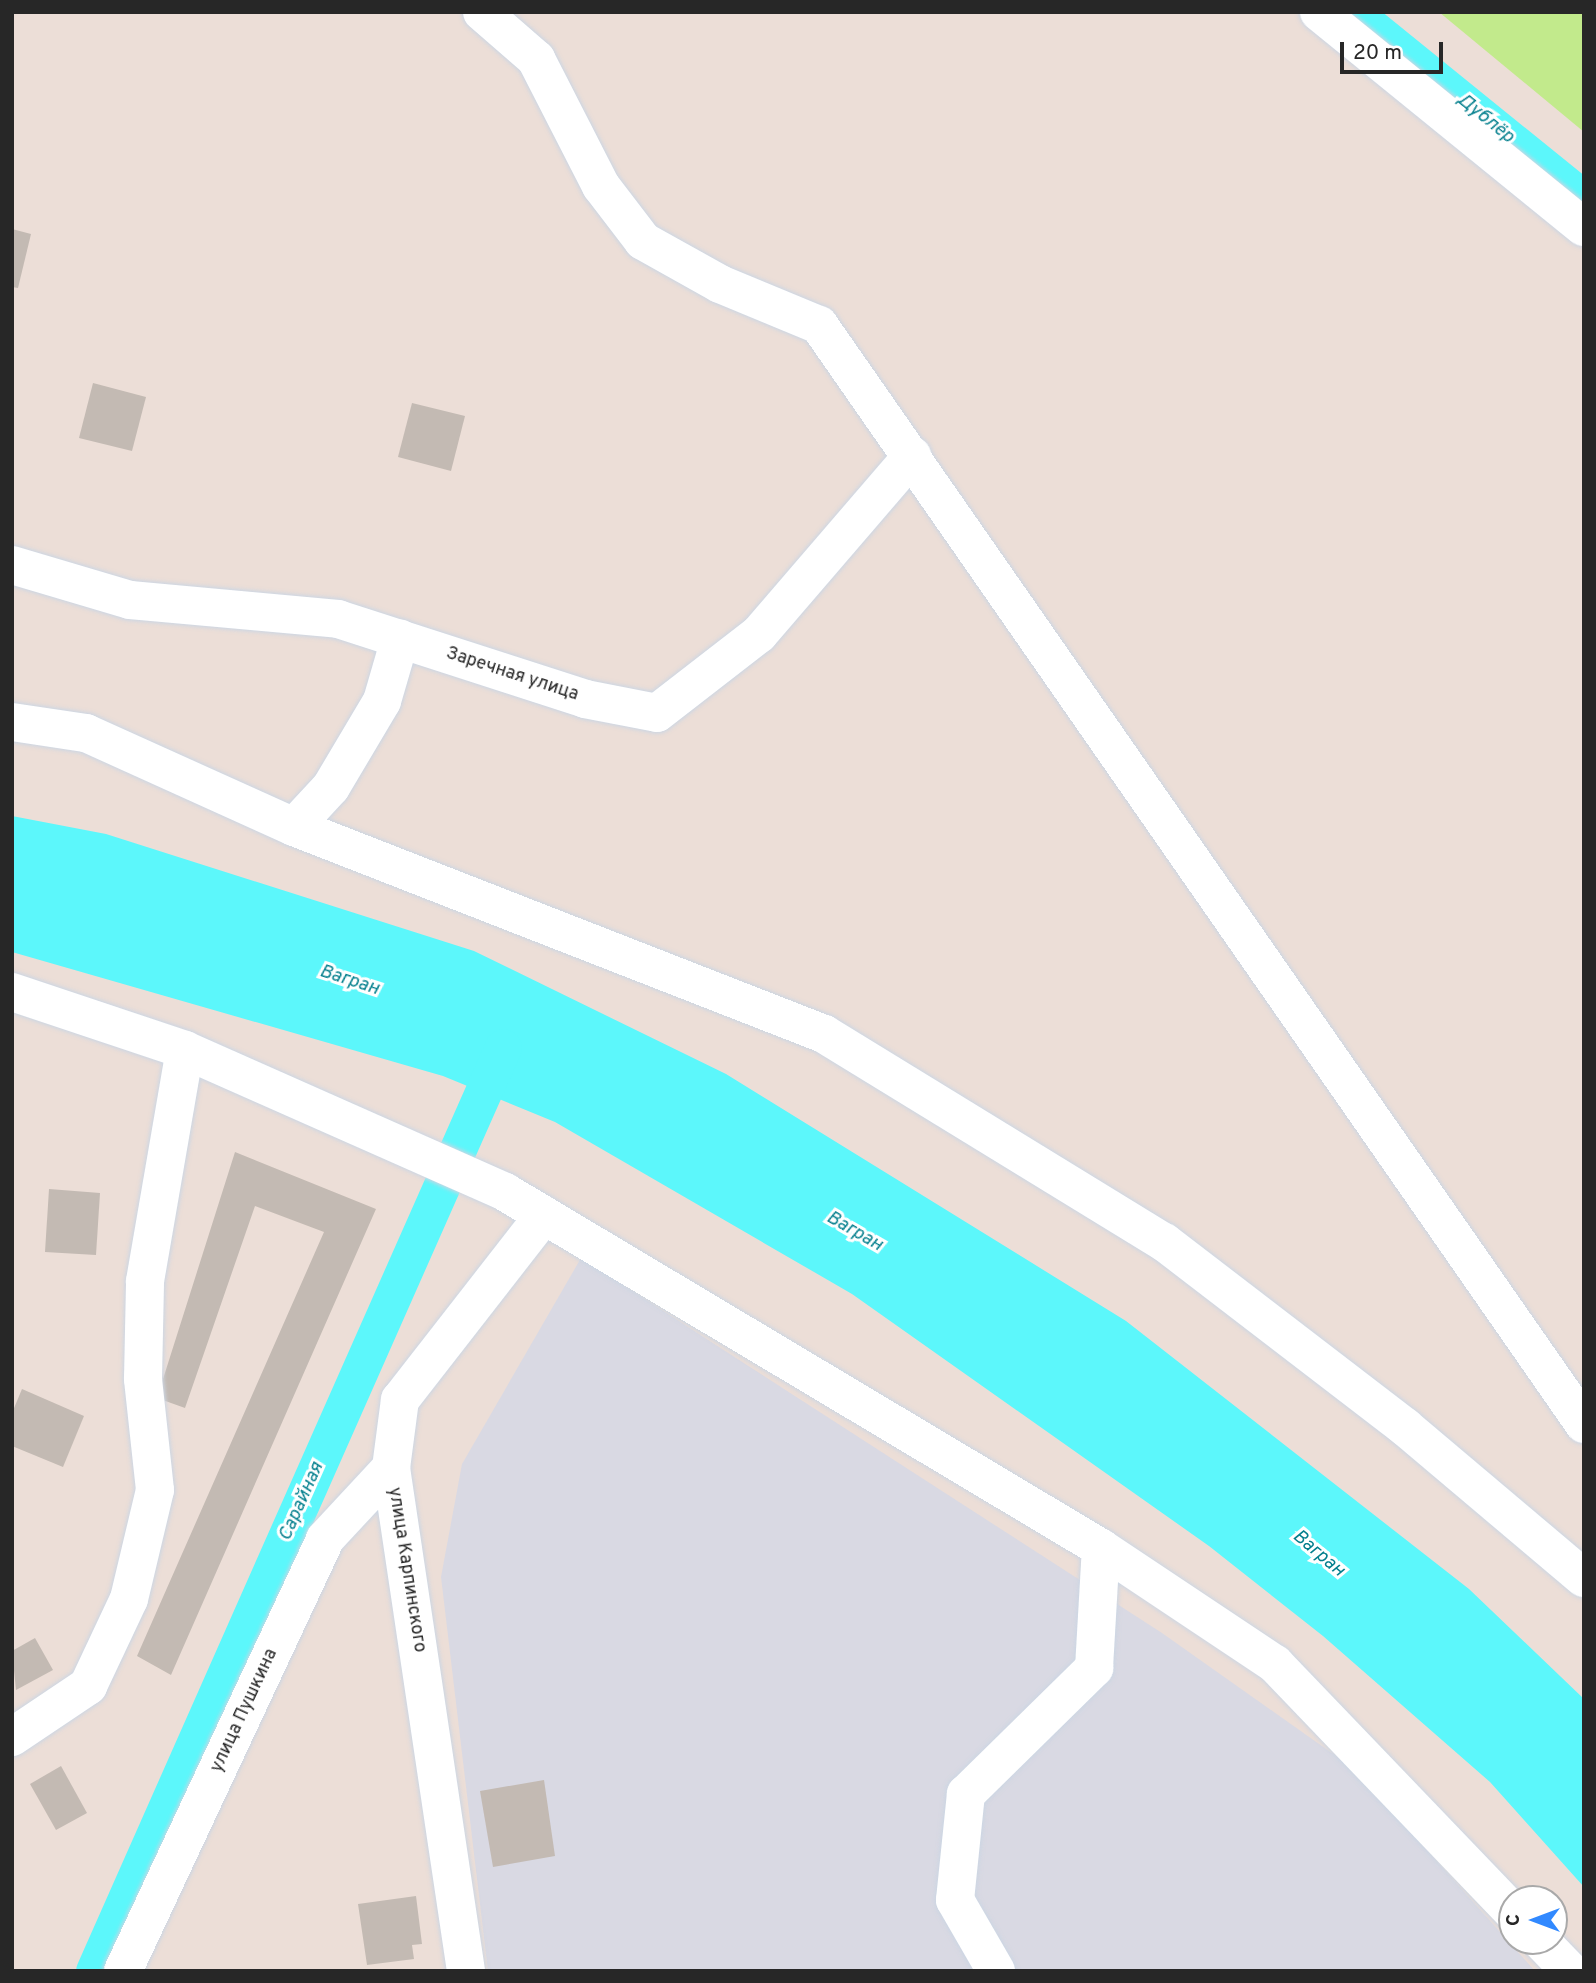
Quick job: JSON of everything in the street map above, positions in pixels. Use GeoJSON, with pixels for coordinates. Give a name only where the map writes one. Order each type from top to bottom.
{"type":"FeatureCollection","features":[{"type":"Feature","properties":{"kind":"street"},"geometry":{"type":"LineString","coordinates":[[482,12],[536,59],[601,186],[643,241],[720,284],[819,326],[1584,1424]]}},
{"type":"Feature","properties":{"kind":"street"},"geometry":{"type":"LineString","coordinates":[[1319,12],[1584,227]]}},
{"type":"Feature","properties":{"kind":"street","name":"Заречная улица"},"geometry":{"type":"LineString","coordinates":[[12,565],[130,600],[338,619],[585,699],[657,713],[759,635],[912,456]]}},
{"type":"Feature","properties":{"kind":"street"},"geometry":{"type":"LineString","coordinates":[[294,827],[331,787],[382,701],[400,639]]}},
{"type":"Feature","properties":{"kind":"street"},"geometry":{"type":"LineString","coordinates":[[12,722],[86,733],[294,827],[824,1034],[1164,1242],[1405,1427],[1584,1578]]}},
{"type":"Feature","properties":{"kind":"street"},"geometry":{"type":"LineString","coordinates":[[12,992],[185,1050],[277,1088],[366,1133],[505,1192],[1101,1548],[1275,1664],[1498,1895]]}},
{"type":"Feature","properties":{"kind":"street"},"geometry":{"type":"LineString","coordinates":[[12,1737],[88,1686],[129,1600],[155,1490],[142,1379],[145,1281],[185,1050]]}},
{"type":"Feature","properties":{"kind":"street","name":"улица Карпинского"},"geometry":{"type":"LineString","coordinates":[[466,1971],[391,1468],[400,1399],[544,1215]]}},
{"type":"Feature","properties":{"kind":"street","name":"улица Пушкина"},"geometry":{"type":"LineString","coordinates":[[123,1971],[326,1539],[391,1468]]}},
{"type":"Feature","properties":{"kind":"street"},"geometry":{"type":"LineString","coordinates":[[996,1971],[955,1900],[966,1794],[1094,1668],[1101,1548]]}},
{"type":"Feature","properties":{"kind":"street"},"geometry":{"type":"LineString","coordinates":[[1555,1955],[1570,1971]]}},
{"type":"Feature","properties":{"kind":"shaded area"},"geometry":{"type":"Polygon","coordinates":[[[581,1258],[1162,1633],[1353,1768],[1498,1930],[1498,1955],[1521,1955],[1535,1971],[488,1971],[441,1577],[462,1464],[581,1258]]]}},
{"type":"Feature","properties":{"kind":"green space"},"geometry":{"type":"Polygon","coordinates":[[[1439,12],[1584,12],[1584,132],[1439,12]]]}},
{"type":"Feature","properties":{"kind":"water","name":"Вагран"},"geometry":{"type":"Polygon","coordinates":[[[12,816],[106,834],[474,951],[726,1074],[1126,1321],[1469,1589],[1584,1699],[1584,1887],[1490,1782],[1323,1636],[1209,1546],[852,1294],[555,1122],[443,1076],[12,952],[12,816]]]}},
{"type":"Feature","properties":{"kind":"building"},"geometry":{"type":"Polygon","coordinates":[[[12,229],[31,234],[18,288],[12,287],[12,229]]]}},
{"type":"Feature","properties":{"kind":"building"},"geometry":{"type":"Polygon","coordinates":[[[93,383],[146,397],[132,451],[79,438],[93,383]]]}},
{"type":"Feature","properties":{"kind":"building"},"geometry":{"type":"Polygon","coordinates":[[[412,403],[465,416],[451,471],[398,457],[412,403]]]}},
{"type":"Feature","properties":{"kind":"building"},"geometry":{"type":"Polygon","coordinates":[[[235,1152],[376,1209],[171,1675],[137,1656],[324,1232],[255,1206],[185,1408],[157,1398],[235,1152]]]}},
{"type":"Feature","properties":{"kind":"building"},"geometry":{"type":"Polygon","coordinates":[[[49,1189],[100,1193],[96,1255],[45,1252],[49,1189]]]}},
{"type":"Feature","properties":{"kind":"building"},"geometry":{"type":"Polygon","coordinates":[[[22,1389],[84,1416],[63,1467],[12,1446],[12,1413],[22,1389]]]}},
{"type":"Feature","properties":{"kind":"building"},"geometry":{"type":"Polygon","coordinates":[[[35,1638],[53,1670],[16,1690],[12,1651],[35,1638]]]}},
{"type":"Feature","properties":{"kind":"building"},"geometry":{"type":"Polygon","coordinates":[[[61,1766],[87,1813],[56,1830],[30,1784],[61,1766]]]}},
{"type":"Feature","properties":{"kind":"building"},"geometry":{"type":"Polygon","coordinates":[[[544,1780],[555,1856],[493,1867],[480,1791],[544,1780]]]}},
{"type":"Feature","properties":{"kind":"building"},"geometry":{"type":"Polygon","coordinates":[[[416,1896],[422,1944],[412,1945],[414,1959],[367,1965],[358,1904],[416,1896]]]}},
{"type":"Feature","properties":{"kind":"waterway","name":"Дублёр"},"geometry":{"type":"LineString","coordinates":[[1353,12],[1584,199]]}},
{"type":"Feature","properties":{"kind":"waterway","name":"Сарайная"},"geometry":{"type":"LineString","coordinates":[[94,1971],[503,1047]]}}]}
